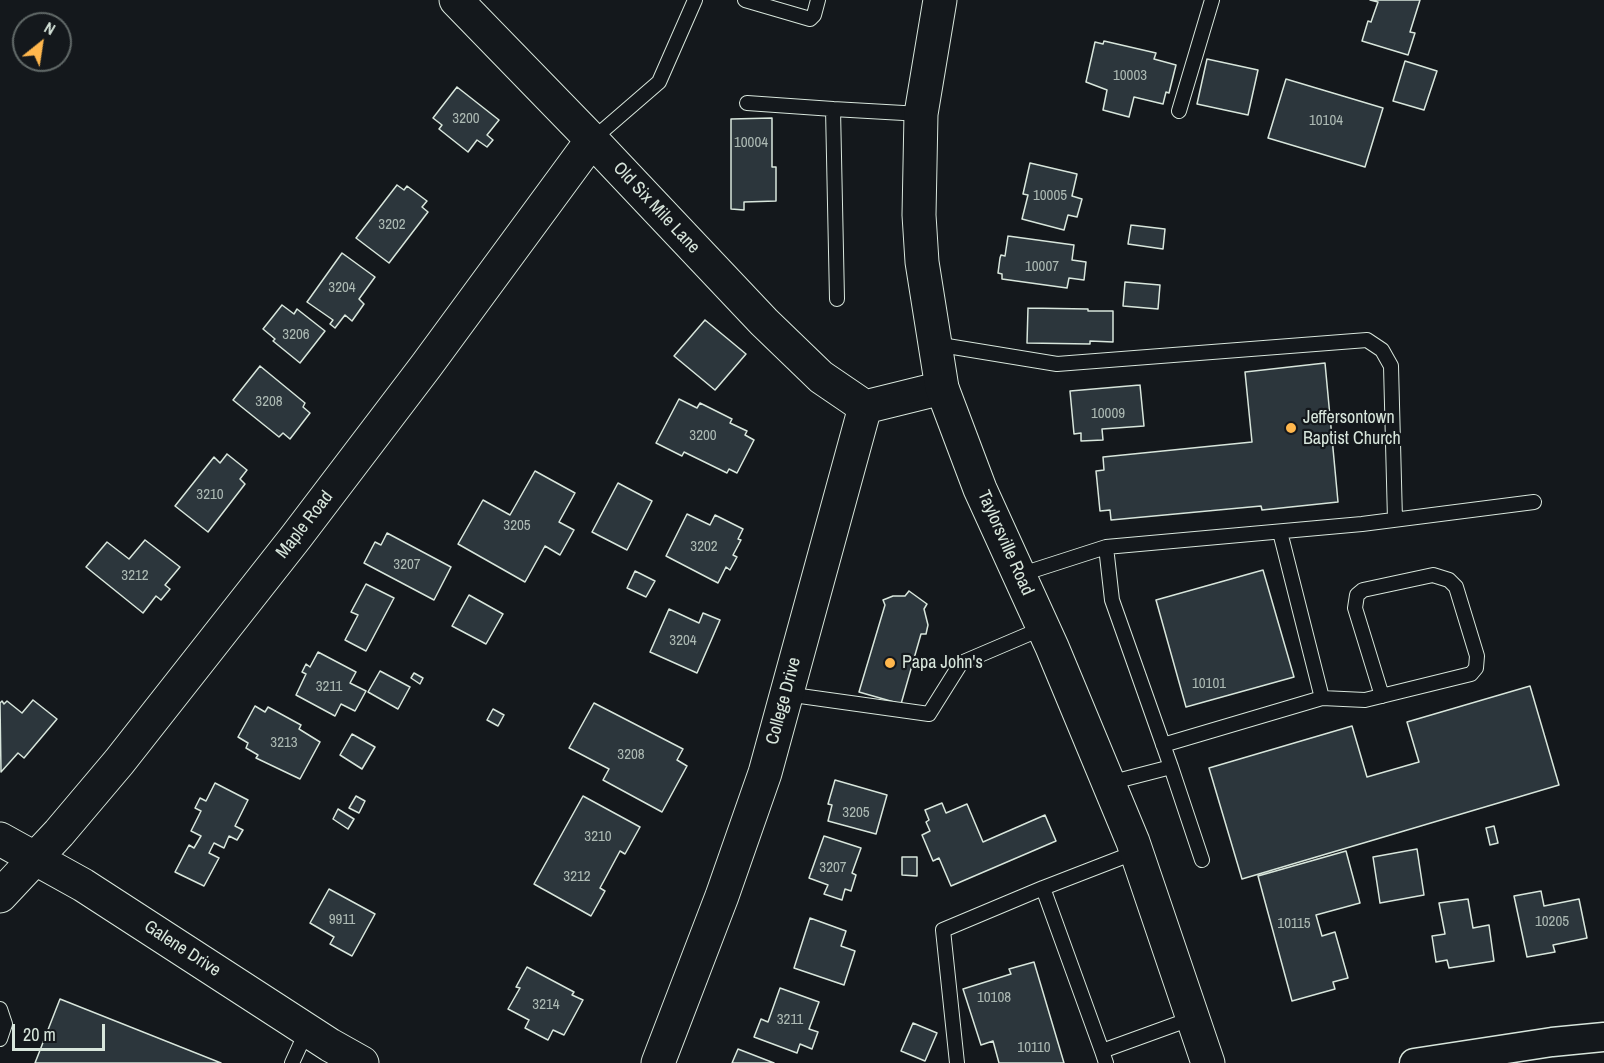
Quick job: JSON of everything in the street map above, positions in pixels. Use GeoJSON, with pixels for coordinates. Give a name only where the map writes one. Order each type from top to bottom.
{"type":"FeatureCollection","features":[{"type":"Feature","properties":{"kind":"street","name":"Old Six Mile Lane"},"geometry":{"type":"LineString","coordinates":[[456,0],[764,322],[821,377],[865,408]]}},
{"type":"Feature","properties":{"kind":"street","name":"Taylorsville Road"},"geometry":{"type":"LineString","coordinates":[[940,0],[921,114],[920,215],[922,262],[942,388],[980,489],[1044,628],[1109,783],[1136,852],[1208,1063]]}},
{"type":"Feature","properties":{"kind":"street","name":"Maple Road"},"geometry":{"type":"LineString","coordinates":[[0,896],[59,833],[118,762],[296,537],[426,366],[592,140]]}},
{"type":"Feature","properties":{"kind":"street"},"geometry":{"type":"LineString","coordinates":[[865,408],[942,388]]}},
{"type":"Feature","properties":{"kind":"street","name":"College Drive"},"geometry":{"type":"LineString","coordinates":[[658,1063],[765,773],[865,408]]}},
{"type":"Feature","properties":{"kind":"street","name":"Galene Drive"},"geometry":{"type":"LineString","coordinates":[[0,839],[83,885],[362,1063]]}},
{"type":"Feature","properties":{"kind":"street"},"geometry":{"type":"LineString","coordinates":[[1414,1063],[1551,1042],[1604,1037]]}},
{"type":"Feature","properties":{"kind":"lane"},"geometry":{"type":"LineString","coordinates":[[592,140],[659,82],[695,0]]}},
{"type":"Feature","properties":{"kind":"lane"},"geometry":{"type":"LineString","coordinates":[[745,0],[810,19],[814,15],[818,0]]}},
{"type":"Feature","properties":{"kind":"lane"},"geometry":{"type":"LineString","coordinates":[[1179,111],[1212,0]]}},
{"type":"Feature","properties":{"kind":"lane"},"geometry":{"type":"LineString","coordinates":[[747,103],[921,114]]}},
{"type":"Feature","properties":{"kind":"lane"},"geometry":{"type":"LineString","coordinates":[[833,109],[837,299]]}},
{"type":"Feature","properties":{"kind":"lane"},"geometry":{"type":"LineString","coordinates":[[935,344],[1057,364],[1367,340],[1382,350],[1391,366],[1395,520]]}},
{"type":"Feature","properties":{"kind":"lane"},"geometry":{"type":"LineString","coordinates":[[1019,575],[1106,547],[1395,520],[1534,502]]}},
{"type":"Feature","properties":{"kind":"lane"},"geometry":{"type":"LineString","coordinates":[[1280,532],[1322,698]]}},
{"type":"Feature","properties":{"kind":"lane"},"geometry":{"type":"LineString","coordinates":[[1106,547],[1112,600],[1202,860]]}},
{"type":"Feature","properties":{"kind":"lane"},"geometry":{"type":"LineString","coordinates":[[1163,745],[1322,698],[1365,700],[1382,696],[1472,674],[1476,668],[1477,656],[1456,587],[1449,580],[1433,575],[1363,590],[1357,595],[1355,608],[1382,696]]}},
{"type":"Feature","properties":{"kind":"lane"},"geometry":{"type":"LineString","coordinates":[[786,694],[928,714],[961,663],[1044,628]]}},
{"type":"Feature","properties":{"kind":"lane"},"geometry":{"type":"LineString","coordinates":[[1109,783],[1171,767]]}},
{"type":"Feature","properties":{"kind":"lane"},"geometry":{"type":"LineString","coordinates":[[957,1063],[943,930],[1042,888],[1136,852]]}},
{"type":"Feature","properties":{"kind":"lane"},"geometry":{"type":"LineString","coordinates":[[1042,888],[1104,1057],[1193,1018]]}},
{"type":"Feature","properties":{"kind":"lane"},"geometry":{"type":"LineString","coordinates":[[0,1009],[5,1024],[0,1039]]}},
{"type":"Feature","properties":{"kind":"lane"},"geometry":{"type":"LineString","coordinates":[[292,1063],[308,1030]]}},
{"type":"Feature","properties":{"kind":"building"},"geometry":{"type":"Polygon","coordinates":[[[1370,0],[1420,0],[1410,32],[1415,33],[1408,55],[1362,41],[1368,21],[1371,22],[1378,2],[1370,0]]]}},
{"type":"Feature","properties":{"kind":"building"},"geometry":{"type":"Polygon","coordinates":[[[1104,41],[1156,53],[1154,59],[1176,65],[1169,93],[1166,92],[1163,104],[1134,97],[1129,117],[1103,110],[1107,90],[1086,82],[1095,42],[1103,44],[1104,41]]]}},
{"type":"Feature","properties":{"kind":"building"},"geometry":{"type":"Polygon","coordinates":[[[1207,59],[1258,70],[1248,115],[1197,104],[1207,59]]]}},
{"type":"Feature","properties":{"kind":"building"},"geometry":{"type":"Polygon","coordinates":[[[1405,61],[1437,71],[1424,110],[1393,101],[1405,61]]]}},
{"type":"Feature","properties":{"kind":"building"},"geometry":{"type":"Polygon","coordinates":[[[1286,79],[1383,108],[1365,167],[1268,138],[1286,79]]]}},
{"type":"Feature","properties":{"kind":"building"},"geometry":{"type":"Polygon","coordinates":[[[457,87],[499,120],[487,135],[493,140],[487,147],[477,140],[468,152],[439,129],[442,125],[433,118],[457,87]]]}},
{"type":"Feature","properties":{"kind":"building"},"geometry":{"type":"Polygon","coordinates":[[[772,118],[772,167],[776,167],[776,201],[744,202],[744,210],[731,209],[731,119],[772,118]]]}},
{"type":"Feature","properties":{"kind":"building"},"geometry":{"type":"Polygon","coordinates":[[[1030,163],[1077,174],[1072,196],[1082,199],[1077,217],[1068,215],[1064,230],[1022,219],[1028,195],[1023,194],[1030,163]]]}},
{"type":"Feature","properties":{"kind":"building"},"geometry":{"type":"Polygon","coordinates":[[[397,185],[404,190],[407,186],[427,201],[422,207],[428,212],[389,263],[356,238],[397,185]]]}},
{"type":"Feature","properties":{"kind":"building"},"geometry":{"type":"Polygon","coordinates":[[[1131,225],[1165,229],[1163,249],[1128,244],[1131,225]]]}},
{"type":"Feature","properties":{"kind":"building"},"geometry":{"type":"Polygon","coordinates":[[[1008,236],[1074,245],[1072,260],[1086,262],[1084,280],[1069,278],[1067,288],[1002,279],[1002,274],[998,273],[1000,258],[1001,255],[1005,256],[1008,236]]]}},
{"type":"Feature","properties":{"kind":"building"},"geometry":{"type":"Polygon","coordinates":[[[342,253],[375,277],[359,299],[364,304],[352,321],[345,315],[335,328],[330,324],[333,320],[307,302],[342,253]]]}},
{"type":"Feature","properties":{"kind":"building"},"geometry":{"type":"Polygon","coordinates":[[[1125,282],[1160,285],[1158,309],[1123,306],[1125,282]]]}},
{"type":"Feature","properties":{"kind":"building"},"geometry":{"type":"Polygon","coordinates":[[[282,305],[294,314],[297,309],[325,331],[300,363],[273,341],[275,339],[263,329],[282,305]]]}},
{"type":"Feature","properties":{"kind":"building"},"geometry":{"type":"Polygon","coordinates":[[[1028,308],[1113,311],[1113,342],[1027,343],[1028,308]]]}},
{"type":"Feature","properties":{"kind":"building"},"geometry":{"type":"Polygon","coordinates":[[[705,320],[746,354],[715,390],[674,356],[705,320]]]}},
{"type":"Feature","properties":{"kind":"building","name":"Jeffersontown Baptist Church"},"geometry":{"type":"Polygon","coordinates":[[[1325,363],[1338,502],[1262,510],[1261,506],[1111,520],[1110,510],[1100,511],[1096,471],[1104,470],[1103,457],[1252,442],[1245,372],[1325,363]]]}},
{"type":"Feature","properties":{"kind":"building"},"geometry":{"type":"Polygon","coordinates":[[[260,366],[305,403],[303,407],[310,413],[290,439],[283,433],[279,437],[233,400],[260,366]]]}},
{"type":"Feature","properties":{"kind":"building"},"geometry":{"type":"Polygon","coordinates":[[[1140,385],[1144,426],[1102,429],[1103,440],[1081,441],[1081,433],[1074,434],[1070,391],[1140,385]]]}},
{"type":"Feature","properties":{"kind":"building"},"geometry":{"type":"Polygon","coordinates":[[[679,399],[697,408],[700,403],[732,419],[730,423],[747,431],[745,435],[754,440],[737,473],[729,469],[727,473],[684,452],[682,456],[656,443],[679,399]]]}},
{"type":"Feature","properties":{"kind":"building"},"geometry":{"type":"Polygon","coordinates":[[[227,454],[247,470],[240,479],[245,484],[208,532],[175,506],[214,457],[220,463],[227,454]]]}},
{"type":"Feature","properties":{"kind":"building"},"geometry":{"type":"Polygon","coordinates":[[[535,471],[575,493],[559,522],[574,530],[560,555],[545,546],[525,582],[458,544],[483,500],[510,515],[535,471]]]}},
{"type":"Feature","properties":{"kind":"building"},"geometry":{"type":"Polygon","coordinates":[[[618,483],[652,501],[627,550],[592,532],[618,483]]]}},
{"type":"Feature","properties":{"kind":"building"},"geometry":{"type":"Polygon","coordinates":[[[687,514],[710,525],[715,515],[743,529],[738,539],[741,540],[733,555],[737,557],[730,570],[726,567],[718,583],[666,556],[687,514]]]}},
{"type":"Feature","properties":{"kind":"building"},"geometry":{"type":"Polygon","coordinates":[[[387,533],[451,567],[434,600],[364,563],[375,542],[381,545],[387,533]]]}},
{"type":"Feature","properties":{"kind":"building"},"geometry":{"type":"Polygon","coordinates":[[[145,540],[180,567],[165,585],[170,589],[161,600],[156,596],[143,613],[86,567],[107,542],[129,559],[145,540]]]}},
{"type":"Feature","properties":{"kind":"building"},"geometry":{"type":"Polygon","coordinates":[[[1263,570],[1294,677],[1186,707],[1156,600],[1263,570]]]}},
{"type":"Feature","properties":{"kind":"building"},"geometry":{"type":"Polygon","coordinates":[[[635,571],[655,581],[646,597],[627,588],[635,571]]]}},
{"type":"Feature","properties":{"kind":"building"},"geometry":{"type":"Polygon","coordinates":[[[366,584],[394,598],[366,651],[345,640],[358,615],[351,612],[366,584]]]}},
{"type":"Feature","properties":{"kind":"building","name":"Papa John's"},"geometry":{"type":"Polygon","coordinates":[[[909,591],[927,604],[924,609],[928,625],[926,634],[921,634],[901,704],[859,692],[885,605],[883,600],[893,596],[905,596],[909,591]]]}},
{"type":"Feature","properties":{"kind":"building"},"geometry":{"type":"Polygon","coordinates":[[[469,595],[503,614],[486,644],[452,626],[469,595]]]}},
{"type":"Feature","properties":{"kind":"building"},"geometry":{"type":"Polygon","coordinates":[[[669,609],[699,623],[703,613],[720,620],[697,673],[650,652],[669,609]]]}},
{"type":"Feature","properties":{"kind":"building"},"geometry":{"type":"Polygon","coordinates":[[[318,652],[356,672],[350,683],[366,691],[355,711],[341,704],[335,716],[296,695],[306,674],[302,672],[306,664],[310,667],[318,652]]]}},
{"type":"Feature","properties":{"kind":"building"},"geometry":{"type":"Polygon","coordinates":[[[380,671],[410,687],[398,709],[368,692],[380,671]]]}},
{"type":"Feature","properties":{"kind":"building"},"geometry":{"type":"Polygon","coordinates":[[[414,673],[423,678],[420,684],[411,678],[414,673]]]}},
{"type":"Feature","properties":{"kind":"building"},"geometry":{"type":"Polygon","coordinates":[[[1530,686],[1559,785],[1242,879],[1209,768],[1352,726],[1367,777],[1419,762],[1407,722],[1530,686]]]}},
{"type":"Feature","properties":{"kind":"building"},"geometry":{"type":"Polygon","coordinates":[[[33,700],[57,719],[24,758],[18,753],[1,772],[0,703],[2,701],[4,704],[7,701],[22,713],[33,700]]]}},
{"type":"Feature","properties":{"kind":"building"},"geometry":{"type":"Polygon","coordinates":[[[594,703],[683,749],[677,760],[687,766],[662,812],[603,780],[609,769],[569,748],[594,703]]]}},
{"type":"Feature","properties":{"kind":"building"},"geometry":{"type":"Polygon","coordinates":[[[255,706],[265,712],[268,707],[301,725],[299,729],[320,742],[300,779],[256,758],[258,755],[246,748],[248,743],[238,737],[255,706]]]}},
{"type":"Feature","properties":{"kind":"building"},"geometry":{"type":"Polygon","coordinates":[[[493,709],[504,715],[498,726],[487,720],[493,709]]]}},
{"type":"Feature","properties":{"kind":"building"},"geometry":{"type":"Polygon","coordinates":[[[352,734],[375,747],[362,769],[340,755],[352,734]]]}},
{"type":"Feature","properties":{"kind":"building"},"geometry":{"type":"Polygon","coordinates":[[[835,780],[887,795],[876,834],[828,821],[832,805],[828,804],[835,780]]]}},
{"type":"Feature","properties":{"kind":"building"},"geometry":{"type":"Polygon","coordinates":[[[215,783],[248,800],[235,826],[243,830],[237,840],[229,836],[224,848],[214,843],[209,853],[219,858],[204,886],[175,872],[189,845],[194,848],[201,836],[191,831],[201,811],[195,808],[200,798],[206,801],[215,783]]]}},
{"type":"Feature","properties":{"kind":"building"},"geometry":{"type":"Polygon","coordinates":[[[356,796],[365,801],[359,813],[349,808],[356,796]]]}},
{"type":"Feature","properties":{"kind":"building"},"geometry":{"type":"Polygon","coordinates":[[[583,796],[640,827],[625,854],[620,851],[600,888],[605,891],[591,916],[534,884],[583,796]]]}},
{"type":"Feature","properties":{"kind":"building"},"geometry":{"type":"Polygon","coordinates":[[[942,803],[946,813],[967,804],[983,842],[1045,815],[1056,841],[951,886],[939,858],[933,861],[922,835],[930,831],[926,822],[929,820],[925,810],[942,803]]]}},
{"type":"Feature","properties":{"kind":"building"},"geometry":{"type":"Polygon","coordinates":[[[338,809],[354,819],[348,829],[333,819],[338,809]]]}},
{"type":"Feature","properties":{"kind":"building"},"geometry":{"type":"Polygon","coordinates":[[[1494,826],[1498,843],[1490,845],[1486,828],[1494,826]]]}},
{"type":"Feature","properties":{"kind":"building"},"geometry":{"type":"Polygon","coordinates":[[[824,836],[861,848],[852,873],[856,875],[851,891],[845,889],[842,900],[824,894],[828,885],[809,878],[824,836]]]}},
{"type":"Feature","properties":{"kind":"building"},"geometry":{"type":"Polygon","coordinates":[[[1417,849],[1424,895],[1380,903],[1373,857],[1417,849]]]}},
{"type":"Feature","properties":{"kind":"building"},"geometry":{"type":"Polygon","coordinates":[[[1346,851],[1360,903],[1316,915],[1322,936],[1335,932],[1348,978],[1333,982],[1335,989],[1292,1001],[1258,876],[1346,851]]]}},
{"type":"Feature","properties":{"kind":"building"},"geometry":{"type":"Polygon","coordinates":[[[902,857],[917,857],[917,876],[902,875],[902,857]]]}},
{"type":"Feature","properties":{"kind":"building"},"geometry":{"type":"Polygon","coordinates":[[[329,889],[375,914],[352,956],[330,944],[334,937],[310,923],[329,889]]]}},
{"type":"Feature","properties":{"kind":"building"},"geometry":{"type":"Polygon","coordinates":[[[1541,891],[1544,906],[1579,899],[1587,938],[1553,945],[1555,952],[1527,957],[1514,896],[1541,891]]]}},
{"type":"Feature","properties":{"kind":"building"},"geometry":{"type":"Polygon","coordinates":[[[1468,899],[1473,928],[1489,925],[1494,961],[1449,968],[1447,960],[1436,962],[1432,936],[1445,934],[1439,903],[1468,899]]]}},
{"type":"Feature","properties":{"kind":"building"},"geometry":{"type":"Polygon","coordinates":[[[810,918],[846,931],[841,946],[855,951],[844,985],[794,968],[810,918]]]}},
{"type":"Feature","properties":{"kind":"building"},"geometry":{"type":"Polygon","coordinates":[[[1034,962],[1064,1063],[999,1063],[993,1041],[981,1045],[963,989],[1011,974],[1009,969],[1034,962]]]}},
{"type":"Feature","properties":{"kind":"building"},"geometry":{"type":"Polygon","coordinates":[[[527,967],[574,992],[572,995],[583,1000],[564,1035],[553,1030],[548,1040],[525,1028],[529,1020],[508,1009],[520,988],[516,987],[527,967]]]}},
{"type":"Feature","properties":{"kind":"building"},"geometry":{"type":"Polygon","coordinates":[[[780,988],[819,1002],[809,1029],[818,1032],[812,1049],[800,1044],[797,1053],[754,1037],[761,1019],[768,1022],[780,988]]]}},
{"type":"Feature","properties":{"kind":"building"},"geometry":{"type":"Polygon","coordinates":[[[60,999],[221,1063],[35,1063],[60,999]]]}},
{"type":"Feature","properties":{"kind":"building"},"geometry":{"type":"Polygon","coordinates":[[[913,1023],[937,1033],[925,1061],[901,1051],[913,1023]]]}},
{"type":"Feature","properties":{"kind":"building"},"geometry":{"type":"Polygon","coordinates":[[[738,1049],[774,1063],[732,1063],[738,1049]]]}},
{"type":"Feature","properties":{"kind":"place","name":"Jeffersontown Baptist Church"},"geometry":{"type":"Point","coordinates":[1291,428]}},
{"type":"Feature","properties":{"kind":"place","name":"Papa John's"},"geometry":{"type":"Point","coordinates":[890,663]}}]}
